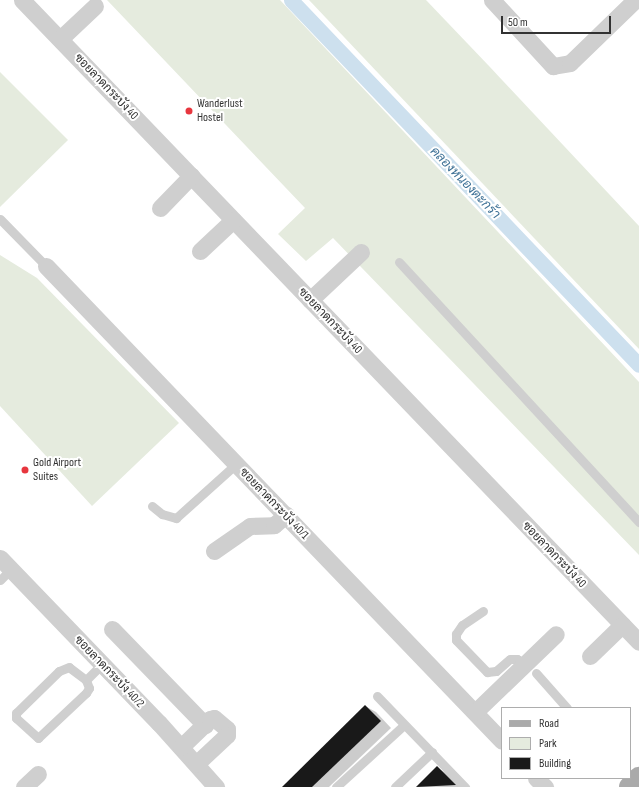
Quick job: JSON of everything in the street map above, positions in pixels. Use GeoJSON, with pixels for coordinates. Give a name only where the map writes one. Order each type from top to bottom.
{"type":"FeatureCollection","features":[{"type":"Feature","properties":{"kind":"main road"},"geometry":{"type":"LineString","coordinates":[[630,787],[639,778]]}},
{"type":"Feature","properties":{"kind":"street","name":"ซอยลาดกระบัง 40"},"geometry":{"type":"LineString","coordinates":[[22,0],[639,642]]}},
{"type":"Feature","properties":{"kind":"street"},"geometry":{"type":"LineString","coordinates":[[492,0],[553,66],[570,63],[635,0]]}},
{"type":"Feature","properties":{"kind":"street"},"geometry":{"type":"LineString","coordinates":[[60,39],[95,6]]}},
{"type":"Feature","properties":{"kind":"street"},"geometry":{"type":"LineString","coordinates":[[160,208],[191,176]]}},
{"type":"Feature","properties":{"kind":"street"},"geometry":{"type":"LineString","coordinates":[[200,251],[233,220]]}},
{"type":"Feature","properties":{"kind":"street"},"geometry":{"type":"LineString","coordinates":[[310,300],[361,252]]}},
{"type":"Feature","properties":{"kind":"street","name":"ซอยลาดกระบัง 40/1"},"geometry":{"type":"LineString","coordinates":[[46,266],[501,740]]}},
{"type":"Feature","properties":{"kind":"street"},"geometry":{"type":"LineString","coordinates":[[214,551],[246,528],[274,525],[286,515]]}},
{"type":"Feature","properties":{"kind":"street","name":"ซอยลาดกระบัง 40/2"},"geometry":{"type":"LineString","coordinates":[[4,569],[102,664],[181,747],[216,787]]}},
{"type":"Feature","properties":{"kind":"street"},"geometry":{"type":"LineString","coordinates":[[590,656],[622,625]]}},
{"type":"Feature","properties":{"kind":"street"},"geometry":{"type":"LineString","coordinates":[[112,629],[205,725]]}},
{"type":"Feature","properties":{"kind":"street"},"geometry":{"type":"LineString","coordinates":[[475,712],[530,669],[556,634]]}},
{"type":"Feature","properties":{"kind":"street"},"geometry":{"type":"LineString","coordinates":[[181,747],[214,718],[229,732],[196,764]]}},
{"type":"Feature","properties":{"kind":"street"},"geometry":{"type":"LineString","coordinates":[[24,787],[38,774]]}},
{"type":"Feature","properties":{"kind":"lane"},"geometry":{"type":"LineString","coordinates":[[0,218],[46,266]]}},
{"type":"Feature","properties":{"kind":"lane"},"geometry":{"type":"LineString","coordinates":[[399,262],[639,522]]}},
{"type":"Feature","properties":{"kind":"lane"},"geometry":{"type":"LineString","coordinates":[[152,506],[166,516],[176,518],[236,464]]}},
{"type":"Feature","properties":{"kind":"lane"},"geometry":{"type":"LineString","coordinates":[[483,611],[462,625],[455,637],[456,640],[487,672],[496,671],[510,658],[517,659],[530,669],[566,707]]}},
{"type":"Feature","properties":{"kind":"lane"},"geometry":{"type":"LineString","coordinates":[[86,680],[102,664]]}},
{"type":"Feature","properties":{"kind":"lane"},"geometry":{"type":"LineString","coordinates":[[69,667],[86,680],[89,688],[86,693],[38,738],[16,718],[16,713],[59,671],[69,667]]}},
{"type":"Feature","properties":{"kind":"lane"},"geometry":{"type":"LineString","coordinates":[[377,696],[465,787]]}},
{"type":"Feature","properties":{"kind":"lane"},"geometry":{"type":"LineString","coordinates":[[336,787],[404,725]]}},
{"type":"Feature","properties":{"kind":"lane"},"geometry":{"type":"LineString","coordinates":[[395,787],[432,752]]}},
{"type":"Feature","properties":{"kind":"green space"},"geometry":{"type":"Polygon","coordinates":[[[107,0],[280,0],[639,382],[639,555],[333,238],[306,261],[278,234],[305,208],[107,0]]]}},
{"type":"Feature","properties":{"kind":"green space"},"geometry":{"type":"Polygon","coordinates":[[[309,0],[426,0],[489,66],[639,226],[639,349],[309,0]]]}},
{"type":"Feature","properties":{"kind":"green space"},"geometry":{"type":"Polygon","coordinates":[[[0,72],[68,140],[0,207],[0,72]]]}},
{"type":"Feature","properties":{"kind":"green space"},"geometry":{"type":"Polygon","coordinates":[[[0,255],[37,278],[179,423],[92,506],[0,406],[0,255]]]}},
{"type":"Feature","properties":{"kind":"building"},"geometry":{"type":"Polygon","coordinates":[[[365,705],[381,721],[312,787],[282,787],[365,705]]]}},
{"type":"Feature","properties":{"kind":"building"},"geometry":{"type":"Polygon","coordinates":[[[437,766],[456,785],[416,787],[437,766]]]}},
{"type":"Feature","properties":{"kind":"waterway","name":"คลองหนองตะกร้า"},"geometry":{"type":"LineString","coordinates":[[291,0],[639,365]]}},
{"type":"Feature","properties":{"kind":"place","name":"Wanderlust Hostel"},"geometry":{"type":"Point","coordinates":[189,111]}},
{"type":"Feature","properties":{"kind":"place","name":"Gold Airport Suites"},"geometry":{"type":"Point","coordinates":[25,470]}}]}
